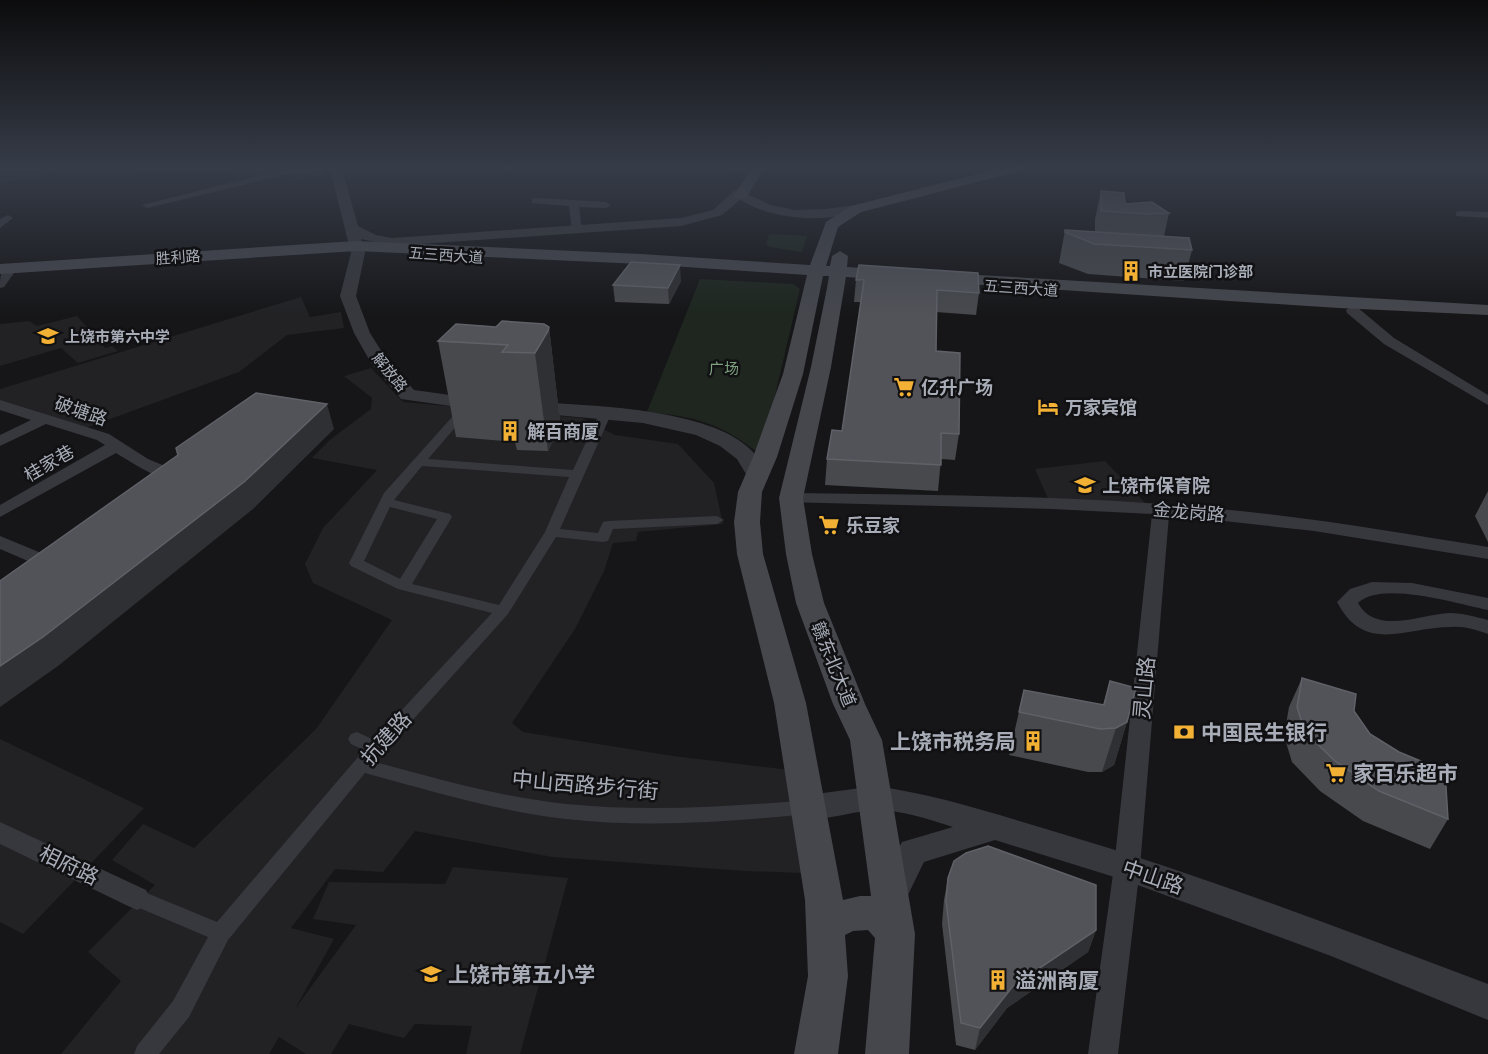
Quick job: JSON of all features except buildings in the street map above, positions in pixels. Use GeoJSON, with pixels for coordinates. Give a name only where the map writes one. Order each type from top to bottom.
{"type":"FeatureCollection","features":[{"type":"Feature","properties":{"kind":"main road"},"geometry":{"type":"LineString","coordinates":[[826,273],[831,225],[841,218]]}},
{"type":"Feature","properties":{"kind":"main road"},"geometry":{"type":"LineString","coordinates":[[816,1054],[828,976],[824,900],[790,703],[750,554],[747,522],[750,492],[793,374],[802,321],[847,228],[857,218]]}},
{"type":"Feature","properties":{"kind":"main road","name":"胜利路"},"geometry":{"type":"LineString","coordinates":[[5,269],[354,237]]}},
{"type":"Feature","properties":{"kind":"main road","name":"五三西大道"},"geometry":{"type":"LineString","coordinates":[[354,237],[390,252],[826,273],[1352,309],[1488,315]]}},
{"type":"Feature","properties":{"kind":"main road","name":"赣东北大道"},"geometry":{"type":"LineString","coordinates":[[826,273],[836,288],[820,367],[803,498],[799,554],[810,603],[849,704],[866,740],[895,933],[891,1028],[887,1054]]}},
{"type":"Feature","properties":{"kind":"main road","name":"五三西大道"},"geometry":{"type":"LineString","coordinates":[[917,279],[1380,306],[1488,310]]}},
{"type":"Feature","properties":{"kind":"main road"},"geometry":{"type":"LineString","coordinates":[[826,926],[843,915],[863,913],[882,918],[895,933]]}},
{"type":"Feature","properties":{"kind":"street","name":"解放路"},"geometry":{"type":"LineString","coordinates":[[349,218],[358,253],[348,296],[362,333],[380,363],[408,395],[492,405]]}},
{"type":"Feature","properties":{"kind":"street"},"geometry":{"type":"LineString","coordinates":[[576,218],[577,230]]}},
{"type":"Feature","properties":{"kind":"street"},"geometry":{"type":"LineString","coordinates":[[354,237],[392,242],[682,222],[698,218]]}},
{"type":"Feature","properties":{"kind":"street"},"geometry":{"type":"LineString","coordinates":[[765,218],[831,225]]}},
{"type":"Feature","properties":{"kind":"street"},"geometry":{"type":"LineString","coordinates":[[0,284],[5,269]]}},
{"type":"Feature","properties":{"kind":"street"},"geometry":{"type":"LineString","coordinates":[[1352,309],[1389,341],[1488,402]]}},
{"type":"Feature","properties":{"kind":"street"},"geometry":{"type":"LineString","coordinates":[[469,404],[387,502],[356,564],[403,586],[503,611]]}},
{"type":"Feature","properties":{"kind":"street","name":"破塘路"},"geometry":{"type":"LineString","coordinates":[[0,405],[103,437],[142,462],[178,478],[161,492]]}},
{"type":"Feature","properties":{"kind":"street"},"geometry":{"type":"LineString","coordinates":[[515,407],[606,412],[663,421],[710,434],[730,443],[745,455],[756,475]]}},
{"type":"Feature","properties":{"kind":"street","name":"抗建路"},"geometry":{"type":"LineString","coordinates":[[145,1054],[181,1009],[221,933],[361,765],[503,611],[552,532],[606,412]]}},
{"type":"Feature","properties":{"kind":"street"},"geometry":{"type":"LineString","coordinates":[[0,441],[44,420]]}},
{"type":"Feature","properties":{"kind":"street","name":"桂家巷"},"geometry":{"type":"LineString","coordinates":[[0,512],[116,446]]}},
{"type":"Feature","properties":{"kind":"street"},"geometry":{"type":"LineString","coordinates":[[419,462],[579,474]]}},
{"type":"Feature","properties":{"kind":"street","name":"金龙岗路"},"geometry":{"type":"LineString","coordinates":[[803,498],[1022,502],[1161,509],[1311,525],[1488,553]]}},
{"type":"Feature","properties":{"kind":"street"},"geometry":{"type":"LineString","coordinates":[[387,502],[445,517],[403,586]]}},
{"type":"Feature","properties":{"kind":"street","name":"灵山路"},"geometry":{"type":"LineString","coordinates":[[1103,1054],[1127,867],[1161,509]]}},
{"type":"Feature","properties":{"kind":"street"},"geometry":{"type":"LineString","coordinates":[[552,532],[603,538],[608,525],[717,520]]}},
{"type":"Feature","properties":{"kind":"street"},"geometry":{"type":"LineString","coordinates":[[0,542],[58,567]]}},
{"type":"Feature","properties":{"kind":"street"},"geometry":{"type":"LineString","coordinates":[[39,581],[75,555]]}},
{"type":"Feature","properties":{"kind":"street"},"geometry":{"type":"LineString","coordinates":[[1488,604],[1388,587],[1361,590],[1351,595],[1347,602],[1350,611],[1357,619],[1374,626],[1389,628],[1462,620],[1488,627]]}},
{"type":"Feature","properties":{"kind":"street"},"geometry":{"type":"LineString","coordinates":[[357,738],[376,748]]}},
{"type":"Feature","properties":{"kind":"street","name":"中山西路步行街"},"geometry":{"type":"LineString","coordinates":[[361,765],[531,807],[602,814],[704,816],[808,807]]}},
{"type":"Feature","properties":{"kind":"street","name":"中山路"},"geometry":{"type":"LineString","coordinates":[[808,807],[876,798],[923,805],[1127,867],[1340,944],[1488,1002]]}},
{"type":"Feature","properties":{"kind":"street"},"geometry":{"type":"LineString","coordinates":[[891,895],[913,852],[994,826]]}},
{"type":"Feature","properties":{"kind":"street","name":"相府路"},"geometry":{"type":"LineString","coordinates":[[0,832],[137,898]]}},
{"type":"Feature","properties":{"kind":"street"},"geometry":{"type":"LineString","coordinates":[[137,898],[221,933]]}},
{"type":"Feature","properties":{"kind":"shaded area"},"geometry":{"type":"Polygon","coordinates":[[[301,297],[310,317],[341,312],[344,328],[287,335],[239,372],[80,430],[0,403],[0,389],[301,297]]]}},
{"type":"Feature","properties":{"kind":"shaded area","name":"上饶市第六中学"},"geometry":{"type":"Polygon","coordinates":[[[77,316],[105,348],[112,346],[118,351],[78,363],[61,348],[0,366],[0,324],[29,321],[37,326],[77,316]]]}},
{"type":"Feature","properties":{"kind":"shaded area"},"geometry":{"type":"Polygon","coordinates":[[[371,368],[403,402],[582,418],[615,435],[678,444],[714,483],[723,524],[638,532],[636,541],[613,543],[604,571],[575,629],[512,723],[523,732],[673,756],[790,770],[803,873],[552,857],[415,831],[383,872],[335,869],[291,928],[334,939],[295,1009],[356,925],[313,919],[329,882],[445,884],[453,867],[568,878],[520,1054],[466,1054],[472,1026],[415,1024],[404,1038],[349,1024],[331,1054],[306,1054],[279,1037],[269,1054],[61,1054],[121,981],[88,952],[155,885],[112,860],[143,824],[194,848],[316,729],[392,620],[313,583],[305,564],[323,528],[377,470],[312,458],[331,439],[371,409],[372,398],[344,376],[371,368]]]}},
{"type":"Feature","properties":{"kind":"shaded area","name":"上饶市保育院"},"geometry":{"type":"Polygon","coordinates":[[[1105,461],[1147,505],[1049,501],[1035,469],[1105,461]]]}},
{"type":"Feature","properties":{"kind":"shaded area"},"geometry":{"type":"Polygon","coordinates":[[[0,739],[144,808],[23,934],[0,922],[0,739]]]}},
{"type":"Feature","properties":{"kind":"green space"},"geometry":{"type":"Polygon","coordinates":[[[769,234],[807,236],[802,252],[770,247],[766,244],[769,234]]]}},
{"type":"Feature","properties":{"kind":"green space","name":"广场"},"geometry":{"type":"Polygon","coordinates":[[[700,279],[793,284],[800,289],[761,455],[733,435],[708,423],[681,416],[647,412],[700,279]]]}},
{"type":"Feature","properties":{"kind":"place","name":"市立医院门诊部"},"geometry":{"type":"Point","coordinates":[1131,271]}},
{"type":"Feature","properties":{"kind":"place","name":"上饶市第六中学"},"geometry":{"type":"Point","coordinates":[48,336]}},
{"type":"Feature","properties":{"kind":"place","name":"亿升广场"},"geometry":{"type":"Point","coordinates":[904,387]}},
{"type":"Feature","properties":{"kind":"place","name":"万家宾馆"},"geometry":{"type":"Point","coordinates":[1048,407]}},
{"type":"Feature","properties":{"kind":"place","name":"解百商厦"},"geometry":{"type":"Point","coordinates":[510,431]}},
{"type":"Feature","properties":{"kind":"place","name":"上饶市保育院"},"geometry":{"type":"Point","coordinates":[1085,485]}},
{"type":"Feature","properties":{"kind":"place","name":"乐豆家"},"geometry":{"type":"Point","coordinates":[829,525]}},
{"type":"Feature","properties":{"kind":"place","name":"中国民生银行"},"geometry":{"type":"Point","coordinates":[1184,732]}},
{"type":"Feature","properties":{"kind":"place","name":"上饶市税务局"},"geometry":{"type":"Point","coordinates":[1033,741]}},
{"type":"Feature","properties":{"kind":"place","name":"家百乐超市"},"geometry":{"type":"Point","coordinates":[1336,773]}},
{"type":"Feature","properties":{"kind":"place","name":"上饶市第五小学"},"geometry":{"type":"Point","coordinates":[431,974]}},
{"type":"Feature","properties":{"kind":"place","name":"溢洲商厦"},"geometry":{"type":"Point","coordinates":[998,980]}}]}
